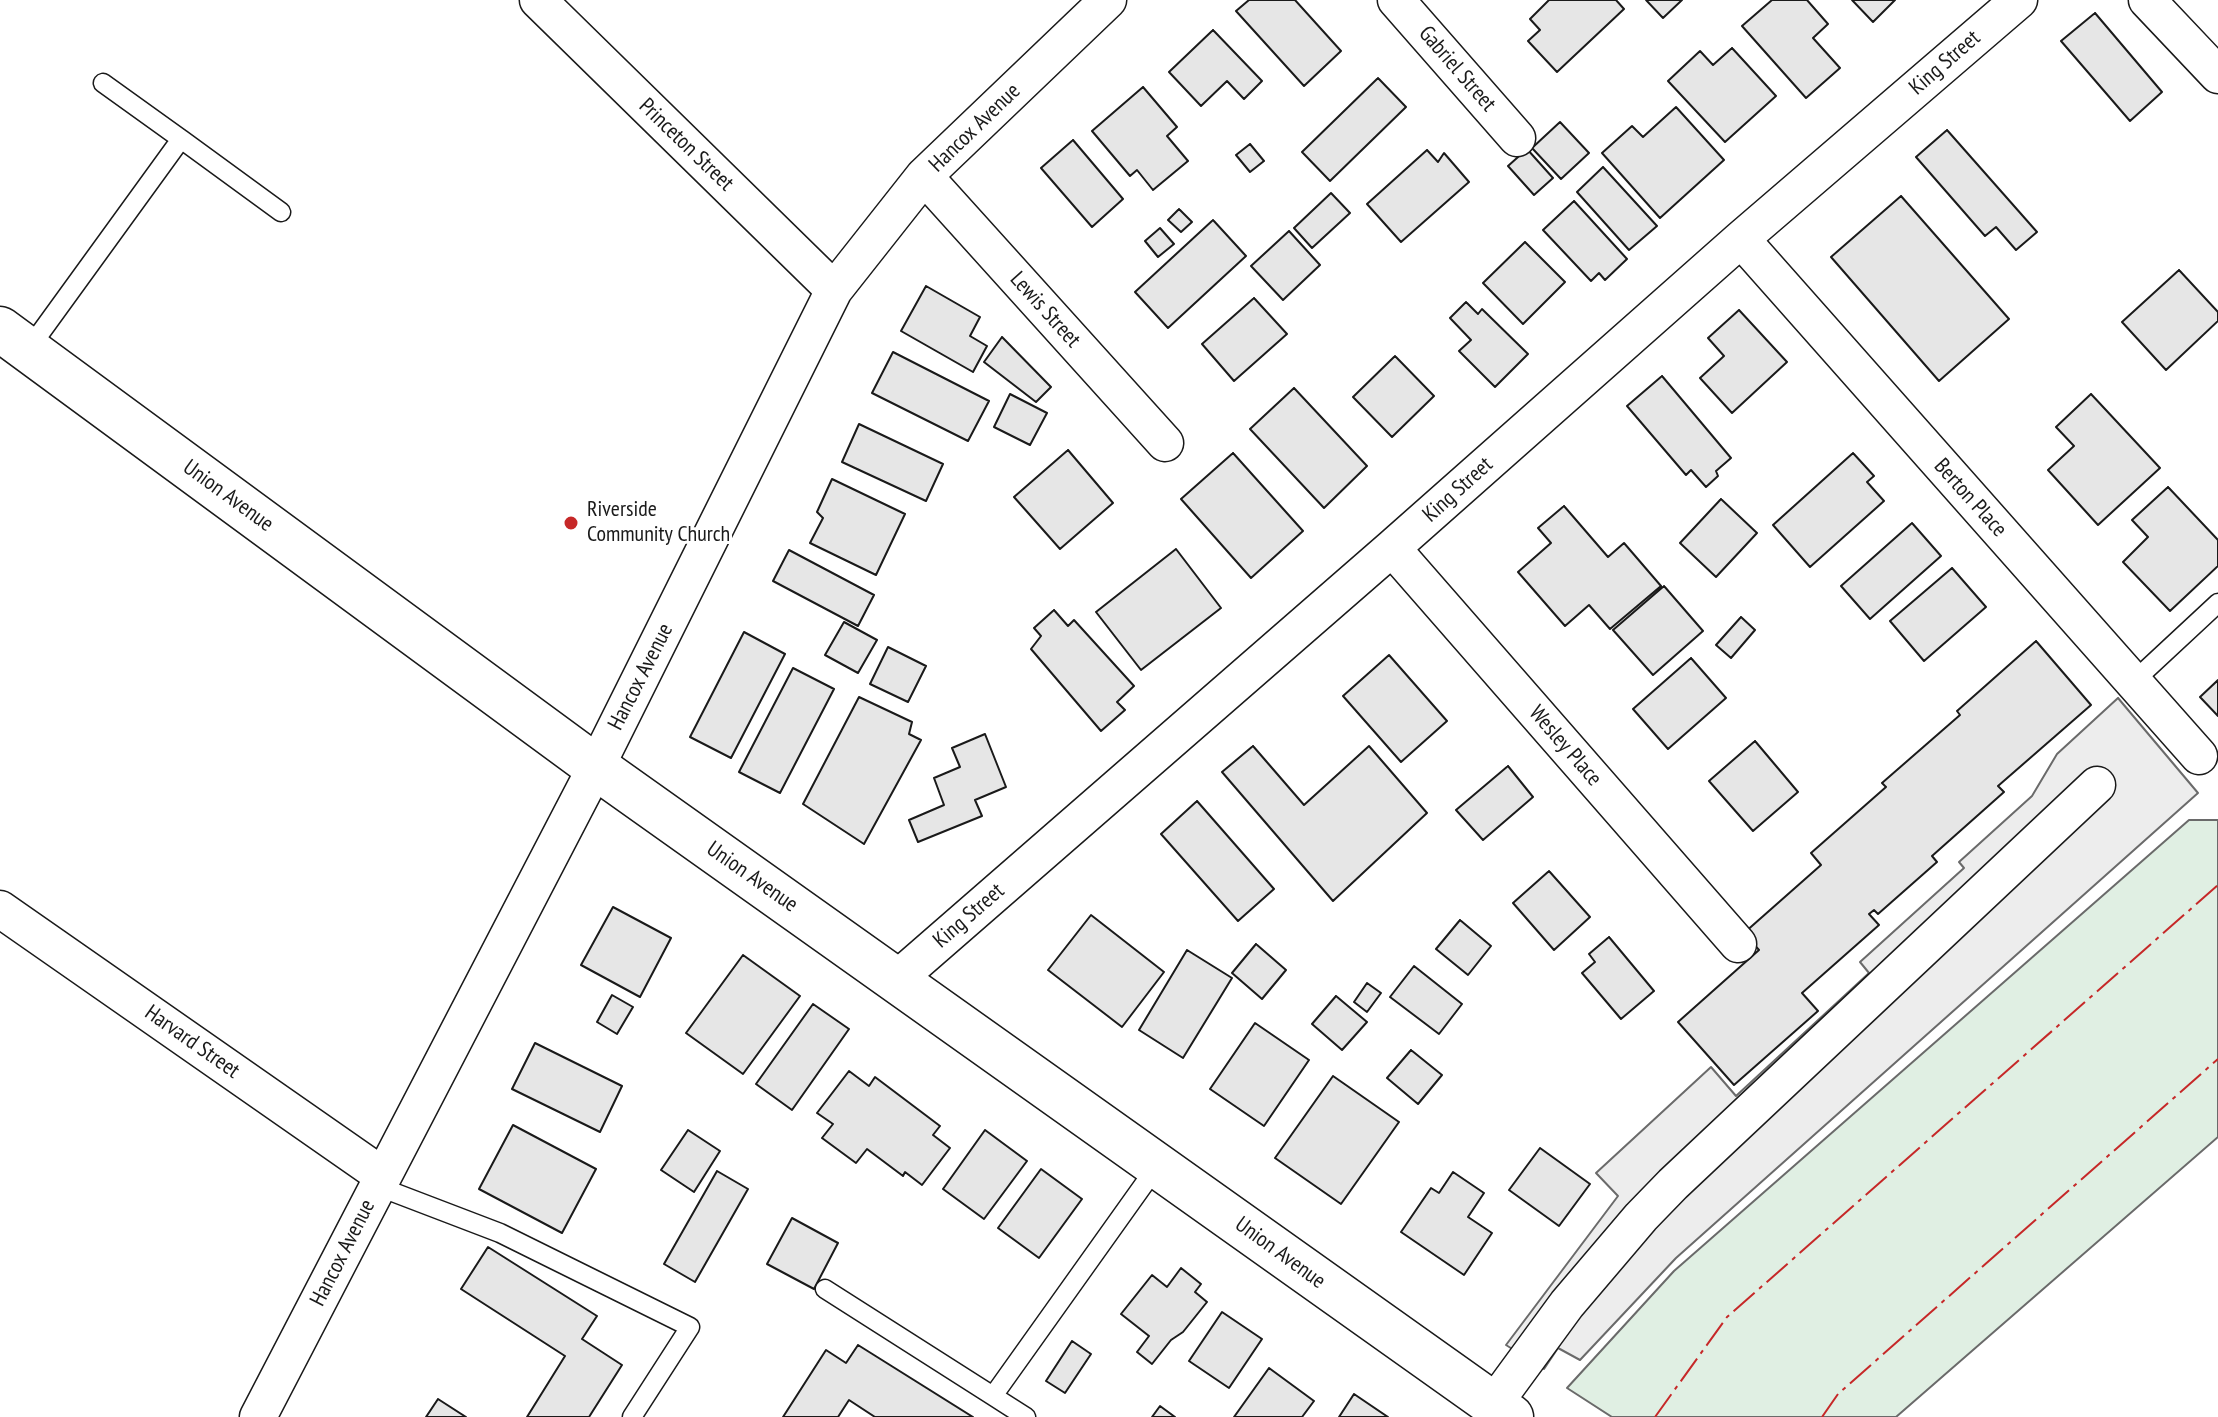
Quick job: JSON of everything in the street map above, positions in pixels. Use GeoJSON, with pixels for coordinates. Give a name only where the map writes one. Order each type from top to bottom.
{"type":"FeatureCollection","features":[{"type":"Feature","properties":{"kind":"street","name":"Princeton Street"},"geometry":{"type":"LineString","coordinates":[[538,0],[834,290]]}},
{"type":"Feature","properties":{"kind":"street","name":"Hancox Avenue"},"geometry":{"type":"LineString","coordinates":[[258,1417],[596,767],[834,290],[924,176],[1108,0]]}},
{"type":"Feature","properties":{"kind":"street","name":"Gabriel Street"},"geometry":{"type":"LineString","coordinates":[[1396,0],[1517,138]]}},
{"type":"Feature","properties":{"kind":"street","name":"King Street"},"geometry":{"type":"LineString","coordinates":[[896,980],[1741,239],[2019,0]]}},
{"type":"Feature","properties":{"kind":"street"},"geometry":{"type":"LineString","coordinates":[[2147,0],[2218,75]]}},
{"type":"Feature","properties":{"kind":"street","name":"Lewis Street"},"geometry":{"type":"LineString","coordinates":[[924,176],[1165,443]]}},
{"type":"Feature","properties":{"kind":"street","name":"Berton Place"},"geometry":{"type":"LineString","coordinates":[[1741,239],[2199,756]]}},
{"type":"Feature","properties":{"kind":"street","name":"Union Avenue"},"geometry":{"type":"LineString","coordinates":[[14,339],[596,767],[1502,1411]]}},
{"type":"Feature","properties":{"kind":"street","name":"Wesley Place"},"geometry":{"type":"LineString","coordinates":[[1392,548],[1738,944]]}},
{"type":"Feature","properties":{"kind":"street"},"geometry":{"type":"LineString","coordinates":[[1502,1411],[1567,1304],[1641,1217],[2097,785]]}},
{"type":"Feature","properties":{"kind":"street","name":"Harvard Street"},"geometry":{"type":"LineString","coordinates":[[0,909],[380,1181]]}},
{"type":"Feature","properties":{"kind":"lane"},"geometry":{"type":"LineString","coordinates":[[103,83],[281,212]]}},
{"type":"Feature","properties":{"kind":"lane"},"geometry":{"type":"LineString","coordinates":[[14,339],[181,139]]}},
{"type":"Feature","properties":{"kind":"lane"},"geometry":{"type":"LineString","coordinates":[[2133,682],[2218,603]]}},
{"type":"Feature","properties":{"kind":"lane"},"geometry":{"type":"LineString","coordinates":[[993,1396],[1157,1166]]}},
{"type":"Feature","properties":{"kind":"lane"},"geometry":{"type":"LineString","coordinates":[[380,1181],[500,1233],[690,1327],[632,1417]]}},
{"type":"Feature","properties":{"kind":"lane"},"geometry":{"type":"LineString","coordinates":[[825,1289],[1026,1417]]}},
{"type":"Feature","properties":{"kind":"green space"},"geometry":{"type":"Polygon","coordinates":[[[2189,820],[2218,820],[2218,1137],[1896,1417],[1612,1417],[1567,1388],[1674,1271],[2189,820]]]}},
{"type":"Feature","properties":{"kind":"shaded area"},"geometry":{"type":"Polygon","coordinates":[[[2118,698],[2198,793],[1676,1258],[1580,1360],[1558,1348],[1544,1369],[1506,1345],[1618,1196],[1596,1173],[1711,1067],[1736,1096],[1869,973],[1860,962],[1964,868],[1959,862],[2032,796],[2057,754],[2118,698]]]}},
{"type":"Feature","properties":{"kind":"building"},"geometry":{"type":"Polygon","coordinates":[[[1249,0],[1295,0],[1341,51],[1304,86],[1236,11],[1249,0]]]}},
{"type":"Feature","properties":{"kind":"building"},"geometry":{"type":"Polygon","coordinates":[[[1549,0],[1616,0],[1624,9],[1557,72],[1528,41],[1540,30],[1530,19],[1549,0]]]}},
{"type":"Feature","properties":{"kind":"building"},"geometry":{"type":"Polygon","coordinates":[[[1646,0],[1682,0],[1663,18],[1646,0]]]}},
{"type":"Feature","properties":{"kind":"building"},"geometry":{"type":"Polygon","coordinates":[[[1772,0],[1807,0],[1828,24],[1813,38],[1840,68],[1806,98],[1742,26],[1772,0]]]}},
{"type":"Feature","properties":{"kind":"building"},"geometry":{"type":"Polygon","coordinates":[[[1852,0],[1895,0],[1873,22],[1852,0]]]}},
{"type":"Feature","properties":{"kind":"building"},"geometry":{"type":"Polygon","coordinates":[[[2095,13],[2162,92],[2130,121],[2061,41],[2095,13]]]}},
{"type":"Feature","properties":{"kind":"building"},"geometry":{"type":"Polygon","coordinates":[[[1213,30],[1262,81],[1244,99],[1227,81],[1201,106],[1169,72],[1213,30]]]}},
{"type":"Feature","properties":{"kind":"building"},"geometry":{"type":"Polygon","coordinates":[[[1732,48],[1776,96],[1725,142],[1668,81],[1700,51],[1713,65],[1732,48]]]}},
{"type":"Feature","properties":{"kind":"building"},"geometry":{"type":"Polygon","coordinates":[[[1378,78],[1406,107],[1330,181],[1302,152],[1378,78]]]}},
{"type":"Feature","properties":{"kind":"building"},"geometry":{"type":"Polygon","coordinates":[[[1143,87],[1177,127],[1167,136],[1188,161],[1153,190],[1137,170],[1130,176],[1092,131],[1143,87]]]}},
{"type":"Feature","properties":{"kind":"building"},"geometry":{"type":"Polygon","coordinates":[[[1676,107],[1724,160],[1660,218],[1602,153],[1632,126],[1643,137],[1676,107]]]}},
{"type":"Feature","properties":{"kind":"building"},"geometry":{"type":"Polygon","coordinates":[[[1560,122],[1589,153],[1561,179],[1532,148],[1560,122]]]}},
{"type":"Feature","properties":{"kind":"building"},"geometry":{"type":"Polygon","coordinates":[[[1947,130],[2037,232],[2016,250],[1996,227],[1985,236],[1916,157],[1947,130]]]}},
{"type":"Feature","properties":{"kind":"building"},"geometry":{"type":"Polygon","coordinates":[[[1073,140],[1123,199],[1092,227],[1041,168],[1073,140]]]}},
{"type":"Feature","properties":{"kind":"building"},"geometry":{"type":"Polygon","coordinates":[[[1250,144],[1264,161],[1250,172],[1236,155],[1250,144]]]}},
{"type":"Feature","properties":{"kind":"building"},"geometry":{"type":"Polygon","coordinates":[[[1527,149],[1553,178],[1534,195],[1508,166],[1527,149]]]}},
{"type":"Feature","properties":{"kind":"building"},"geometry":{"type":"Polygon","coordinates":[[[1427,150],[1438,162],[1444,153],[1469,182],[1401,242],[1367,204],[1427,150]]]}},
{"type":"Feature","properties":{"kind":"building"},"geometry":{"type":"Polygon","coordinates":[[[1603,167],[1657,226],[1629,250],[1577,192],[1603,167]]]}},
{"type":"Feature","properties":{"kind":"building"},"geometry":{"type":"Polygon","coordinates":[[[1331,193],[1350,213],[1312,248],[1294,228],[1331,193]]]}},
{"type":"Feature","properties":{"kind":"building"},"geometry":{"type":"Polygon","coordinates":[[[1901,196],[2009,319],[1939,381],[1831,257],[1901,196]]]}},
{"type":"Feature","properties":{"kind":"building"},"geometry":{"type":"Polygon","coordinates":[[[1574,201],[1627,259],[1605,280],[1599,273],[1591,281],[1543,230],[1574,201]]]}},
{"type":"Feature","properties":{"kind":"building"},"geometry":{"type":"Polygon","coordinates":[[[1179,209],[1192,222],[1181,232],[1168,220],[1179,209]]]}},
{"type":"Feature","properties":{"kind":"building"},"geometry":{"type":"Polygon","coordinates":[[[1213,220],[1246,256],[1168,328],[1135,292],[1213,220]]]}},
{"type":"Feature","properties":{"kind":"building"},"geometry":{"type":"Polygon","coordinates":[[[1160,228],[1174,244],[1158,257],[1145,241],[1160,228]]]}},
{"type":"Feature","properties":{"kind":"building"},"geometry":{"type":"Polygon","coordinates":[[[1289,231],[1320,265],[1283,300],[1251,266],[1289,231]]]}},
{"type":"Feature","properties":{"kind":"building"},"geometry":{"type":"Polygon","coordinates":[[[1525,242],[1565,282],[1523,324],[1483,283],[1525,242]]]}},
{"type":"Feature","properties":{"kind":"building"},"geometry":{"type":"Polygon","coordinates":[[[2179,270],[2218,312],[2218,321],[2166,370],[2122,322],[2179,270]]]}},
{"type":"Feature","properties":{"kind":"building"},"geometry":{"type":"Polygon","coordinates":[[[926,286],[980,317],[970,336],[987,346],[973,372],[901,331],[926,286]]]}},
{"type":"Feature","properties":{"kind":"building"},"geometry":{"type":"Polygon","coordinates":[[[1254,298],[1287,334],[1234,381],[1202,344],[1254,298]]]}},
{"type":"Feature","properties":{"kind":"building"},"geometry":{"type":"Polygon","coordinates":[[[1466,302],[1478,314],[1482,309],[1528,354],[1495,387],[1459,351],[1471,340],[1450,318],[1466,302]]]}},
{"type":"Feature","properties":{"kind":"building"},"geometry":{"type":"Polygon","coordinates":[[[1739,310],[1787,362],[1732,413],[1700,378],[1724,356],[1708,338],[1739,310]]]}},
{"type":"Feature","properties":{"kind":"building"},"geometry":{"type":"Polygon","coordinates":[[[1002,337],[1051,387],[1036,402],[984,362],[1002,337]]]}},
{"type":"Feature","properties":{"kind":"building"},"geometry":{"type":"Polygon","coordinates":[[[893,352],[989,401],[968,441],[872,393],[893,352]]]}},
{"type":"Feature","properties":{"kind":"building"},"geometry":{"type":"Polygon","coordinates":[[[1395,356],[1434,396],[1392,437],[1353,397],[1395,356]]]}},
{"type":"Feature","properties":{"kind":"building"},"geometry":{"type":"Polygon","coordinates":[[[1662,376],[1731,458],[1716,471],[1718,476],[1706,487],[1691,470],[1686,475],[1627,406],[1662,376]]]}},
{"type":"Feature","properties":{"kind":"building"},"geometry":{"type":"Polygon","coordinates":[[[1294,388],[1367,466],[1324,508],[1250,429],[1294,388]]]}},
{"type":"Feature","properties":{"kind":"building"},"geometry":{"type":"Polygon","coordinates":[[[1010,394],[1047,413],[1030,445],[994,427],[1010,394]]]}},
{"type":"Feature","properties":{"kind":"building"},"geometry":{"type":"Polygon","coordinates":[[[2091,394],[2160,468],[2098,525],[2048,470],[2074,446],[2056,427],[2091,394]]]}},
{"type":"Feature","properties":{"kind":"building"},"geometry":{"type":"Polygon","coordinates":[[[859,424],[943,464],[926,501],[842,462],[859,424]]]}},
{"type":"Feature","properties":{"kind":"building"},"geometry":{"type":"Polygon","coordinates":[[[1068,450],[1113,503],[1060,549],[1014,497],[1068,450]]]}},
{"type":"Feature","properties":{"kind":"building"},"geometry":{"type":"Polygon","coordinates":[[[1233,453],[1303,531],[1251,578],[1181,499],[1233,453]]]}},
{"type":"Feature","properties":{"kind":"building"},"geometry":{"type":"Polygon","coordinates":[[[1853,453],[1874,476],[1867,482],[1884,501],[1810,567],[1773,525],[1853,453]]]}},
{"type":"Feature","properties":{"kind":"building"},"geometry":{"type":"Polygon","coordinates":[[[832,479],[905,514],[876,575],[810,543],[823,518],[817,512],[832,479]]]}},
{"type":"Feature","properties":{"kind":"building"},"geometry":{"type":"Polygon","coordinates":[[[2168,487],[2218,540],[2218,566],[2170,611],[2123,562],[2148,537],[2132,520],[2168,487]]]}},
{"type":"Feature","properties":{"kind":"building"},"geometry":{"type":"Polygon","coordinates":[[[1721,499],[1757,533],[1716,577],[1680,543],[1721,499]]]}},
{"type":"Feature","properties":{"kind":"building"},"geometry":{"type":"Polygon","coordinates":[[[1564,506],[1608,557],[1624,543],[1661,586],[1610,629],[1589,605],[1565,626],[1518,572],[1551,543],[1538,528],[1564,506]]]}},
{"type":"Feature","properties":{"kind":"building"},"geometry":{"type":"Polygon","coordinates":[[[1912,523],[1941,556],[1870,619],[1841,586],[1912,523]]]}},
{"type":"Feature","properties":{"kind":"building"},"geometry":{"type":"Polygon","coordinates":[[[1176,549],[1221,608],[1141,670],[1096,612],[1176,549]]]}},
{"type":"Feature","properties":{"kind":"building"},"geometry":{"type":"Polygon","coordinates":[[[789,550],[874,595],[858,626],[773,581],[789,550]]]}},
{"type":"Feature","properties":{"kind":"building"},"geometry":{"type":"Polygon","coordinates":[[[1952,568],[1986,607],[1924,661],[1890,621],[1952,568]]]}},
{"type":"Feature","properties":{"kind":"building"},"geometry":{"type":"Polygon","coordinates":[[[1664,586],[1703,631],[1653,675],[1613,630],[1664,586]]]}},
{"type":"Feature","properties":{"kind":"building"},"geometry":{"type":"Polygon","coordinates":[[[1054,610],[1068,626],[1074,620],[1134,686],[1117,702],[1125,710],[1101,731],[1031,649],[1041,636],[1034,628],[1054,610]]]}},
{"type":"Feature","properties":{"kind":"building"},"geometry":{"type":"Polygon","coordinates":[[[1741,617],[1755,630],[1731,658],[1716,645],[1741,617]]]}},
{"type":"Feature","properties":{"kind":"building"},"geometry":{"type":"Polygon","coordinates":[[[844,622],[877,640],[858,673],[825,655],[844,622]]]}},
{"type":"Feature","properties":{"kind":"building"},"geometry":{"type":"Polygon","coordinates":[[[744,632],[785,654],[731,758],[690,737],[744,632]]]}},
{"type":"Feature","properties":{"kind":"building"},"geometry":{"type":"Polygon","coordinates":[[[2036,641],[2091,705],[1998,786],[2004,792],[1932,856],[1937,862],[1878,914],[1874,910],[1869,914],[1879,925],[1802,993],[1818,1011],[1734,1085],[1678,1022],[1759,950],[1744,933],[1821,865],[1811,853],[1886,787],[1882,783],[1960,715],[1957,711],[2036,641]]]}},
{"type":"Feature","properties":{"kind":"building"},"geometry":{"type":"Polygon","coordinates":[[[888,647],[926,666],[908,702],[870,684],[888,647]]]}},
{"type":"Feature","properties":{"kind":"building"},"geometry":{"type":"Polygon","coordinates":[[[1389,655],[1447,721],[1401,762],[1343,696],[1389,655]]]}},
{"type":"Feature","properties":{"kind":"building"},"geometry":{"type":"Polygon","coordinates":[[[1691,658],[1726,698],[1668,749],[1633,709],[1691,658]]]}},
{"type":"Feature","properties":{"kind":"building"},"geometry":{"type":"Polygon","coordinates":[[[793,668],[834,689],[780,793],[739,772],[793,668]]]}},
{"type":"Feature","properties":{"kind":"building"},"geometry":{"type":"Polygon","coordinates":[[[2218,680],[2218,716],[2200,697],[2218,680]]]}},
{"type":"Feature","properties":{"kind":"building"},"geometry":{"type":"Polygon","coordinates":[[[859,697],[912,722],[909,734],[921,740],[864,844],[803,804],[859,697]]]}},
{"type":"Feature","properties":{"kind":"building"},"geometry":{"type":"Polygon","coordinates":[[[985,734],[1006,787],[975,800],[982,816],[918,842],[909,820],[944,805],[934,778],[960,767],[952,748],[985,734]]]}},
{"type":"Feature","properties":{"kind":"building"},"geometry":{"type":"Polygon","coordinates":[[[1755,741],[1798,792],[1753,831],[1709,781],[1755,741]]]}},
{"type":"Feature","properties":{"kind":"building"},"geometry":{"type":"Polygon","coordinates":[[[1253,746],[1304,805],[1369,746],[1427,813],[1333,901],[1222,772],[1253,746]]]}},
{"type":"Feature","properties":{"kind":"building"},"geometry":{"type":"Polygon","coordinates":[[[1508,766],[1533,797],[1483,840],[1456,810],[1508,766]]]}},
{"type":"Feature","properties":{"kind":"building"},"geometry":{"type":"Polygon","coordinates":[[[1197,801],[1274,889],[1238,921],[1161,834],[1197,801]]]}},
{"type":"Feature","properties":{"kind":"building"},"geometry":{"type":"Polygon","coordinates":[[[1549,871],[1590,917],[1554,950],[1513,903],[1549,871]]]}},
{"type":"Feature","properties":{"kind":"building"},"geometry":{"type":"Polygon","coordinates":[[[613,907],[671,938],[640,997],[581,965],[613,907]]]}},
{"type":"Feature","properties":{"kind":"building"},"geometry":{"type":"Polygon","coordinates":[[[1091,915],[1164,972],[1122,1027],[1048,970],[1091,915]]]}},
{"type":"Feature","properties":{"kind":"building"},"geometry":{"type":"Polygon","coordinates":[[[1460,920],[1491,946],[1468,975],[1436,949],[1460,920]]]}},
{"type":"Feature","properties":{"kind":"building"},"geometry":{"type":"Polygon","coordinates":[[[1609,937],[1654,991],[1621,1019],[1582,973],[1595,962],[1589,954],[1609,937]]]}},
{"type":"Feature","properties":{"kind":"building"},"geometry":{"type":"Polygon","coordinates":[[[1256,944],[1286,970],[1262,999],[1232,973],[1256,944]]]}},
{"type":"Feature","properties":{"kind":"building"},"geometry":{"type":"Polygon","coordinates":[[[1187,950],[1232,978],[1183,1058],[1139,1030],[1187,950]]]}},
{"type":"Feature","properties":{"kind":"building"},"geometry":{"type":"Polygon","coordinates":[[[743,955],[800,996],[743,1074],[686,1033],[743,955]]]}},
{"type":"Feature","properties":{"kind":"building"},"geometry":{"type":"Polygon","coordinates":[[[1414,966],[1462,1004],[1439,1034],[1390,997],[1414,966]]]}},
{"type":"Feature","properties":{"kind":"building"},"geometry":{"type":"Polygon","coordinates":[[[1367,983],[1381,993],[1367,1012],[1354,1002],[1367,983]]]}},
{"type":"Feature","properties":{"kind":"building"},"geometry":{"type":"Polygon","coordinates":[[[612,995],[633,1007],[617,1034],[597,1022],[612,995]]]}},
{"type":"Feature","properties":{"kind":"building"},"geometry":{"type":"Polygon","coordinates":[[[1336,996],[1367,1022],[1342,1050],[1312,1024],[1336,996]]]}},
{"type":"Feature","properties":{"kind":"building"},"geometry":{"type":"Polygon","coordinates":[[[813,1004],[849,1029],[792,1110],[756,1084],[813,1004]]]}},
{"type":"Feature","properties":{"kind":"building"},"geometry":{"type":"Polygon","coordinates":[[[1255,1023],[1309,1060],[1264,1126],[1210,1089],[1255,1023]]]}},
{"type":"Feature","properties":{"kind":"building"},"geometry":{"type":"Polygon","coordinates":[[[535,1043],[622,1086],[600,1132],[512,1089],[535,1043]]]}},
{"type":"Feature","properties":{"kind":"building"},"geometry":{"type":"Polygon","coordinates":[[[1411,1050],[1442,1075],[1418,1104],[1387,1078],[1411,1050]]]}},
{"type":"Feature","properties":{"kind":"building"},"geometry":{"type":"Polygon","coordinates":[[[849,1071],[869,1086],[875,1077],[940,1126],[933,1135],[950,1148],[922,1185],[905,1172],[903,1176],[867,1149],[856,1163],[822,1138],[833,1124],[817,1113],[849,1071]]]}},
{"type":"Feature","properties":{"kind":"building"},"geometry":{"type":"Polygon","coordinates":[[[1333,1076],[1399,1122],[1341,1204],[1275,1158],[1333,1076]]]}},
{"type":"Feature","properties":{"kind":"building"},"geometry":{"type":"Polygon","coordinates":[[[513,1125],[596,1169],[562,1233],[479,1189],[513,1125]]]}},
{"type":"Feature","properties":{"kind":"building"},"geometry":{"type":"Polygon","coordinates":[[[688,1130],[720,1151],[694,1192],[661,1170],[688,1130]]]}},
{"type":"Feature","properties":{"kind":"building"},"geometry":{"type":"Polygon","coordinates":[[[985,1130],[1027,1161],[984,1219],[943,1189],[985,1130]]]}},
{"type":"Feature","properties":{"kind":"building"},"geometry":{"type":"Polygon","coordinates":[[[1540,1148],[1590,1184],[1559,1226],[1509,1190],[1540,1148]]]}},
{"type":"Feature","properties":{"kind":"building"},"geometry":{"type":"Polygon","coordinates":[[[1041,1169],[1082,1199],[1039,1258],[998,1228],[1041,1169]]]}},
{"type":"Feature","properties":{"kind":"building"},"geometry":{"type":"Polygon","coordinates":[[[717,1171],[748,1189],[695,1282],[664,1264],[717,1171]]]}},
{"type":"Feature","properties":{"kind":"building"},"geometry":{"type":"Polygon","coordinates":[[[1453,1172],[1484,1193],[1468,1217],[1492,1233],[1464,1275],[1401,1232],[1431,1188],[1439,1193],[1453,1172]]]}},
{"type":"Feature","properties":{"kind":"building"},"geometry":{"type":"Polygon","coordinates":[[[792,1218],[838,1243],[814,1289],[767,1264],[792,1218]]]}},
{"type":"Feature","properties":{"kind":"building"},"geometry":{"type":"Polygon","coordinates":[[[488,1247],[597,1316],[582,1339],[622,1365],[589,1417],[527,1417],[565,1356],[461,1289],[488,1247]]]}},
{"type":"Feature","properties":{"kind":"building"},"geometry":{"type":"Polygon","coordinates":[[[1181,1268],[1201,1284],[1195,1292],[1207,1302],[1152,1364],[1137,1352],[1149,1336],[1121,1314],[1152,1275],[1167,1287],[1181,1268]]]}},
{"type":"Feature","properties":{"kind":"building"},"geometry":{"type":"Polygon","coordinates":[[[1222,1312],[1262,1339],[1229,1388],[1189,1361],[1222,1312]]]}},
{"type":"Feature","properties":{"kind":"building"},"geometry":{"type":"Polygon","coordinates":[[[1072,1341],[1091,1354],[1065,1393],[1046,1381],[1072,1341]]]}},
{"type":"Feature","properties":{"kind":"building"},"geometry":{"type":"Polygon","coordinates":[[[858,1345],[973,1417],[875,1417],[849,1400],[838,1417],[783,1417],[826,1350],[846,1363],[858,1345]]]}},
{"type":"Feature","properties":{"kind":"building"},"geometry":{"type":"Polygon","coordinates":[[[1269,1368],[1314,1401],[1302,1417],[1234,1417],[1269,1368]]]}},
{"type":"Feature","properties":{"kind":"building"},"geometry":{"type":"Polygon","coordinates":[[[1354,1394],[1388,1417],[1339,1417],[1354,1394]]]}},
{"type":"Feature","properties":{"kind":"building"},"geometry":{"type":"Polygon","coordinates":[[[438,1399],[466,1417],[426,1417],[438,1399]]]}},
{"type":"Feature","properties":{"kind":"building"},"geometry":{"type":"Polygon","coordinates":[[[1160,1406],[1175,1417],[1152,1417],[1160,1406]]]}},
{"type":"Feature","properties":{"kind":"power"},"geometry":{"type":"LineString","coordinates":[[1655,1417],[1727,1317],[2218,885]]}},
{"type":"Feature","properties":{"kind":"power"},"geometry":{"type":"LineString","coordinates":[[1822,1417],[1838,1394],[2218,1059]]}},
{"type":"Feature","properties":{"kind":"place","name":"Riverside Community Church"},"geometry":{"type":"Point","coordinates":[571,523]}}]}
